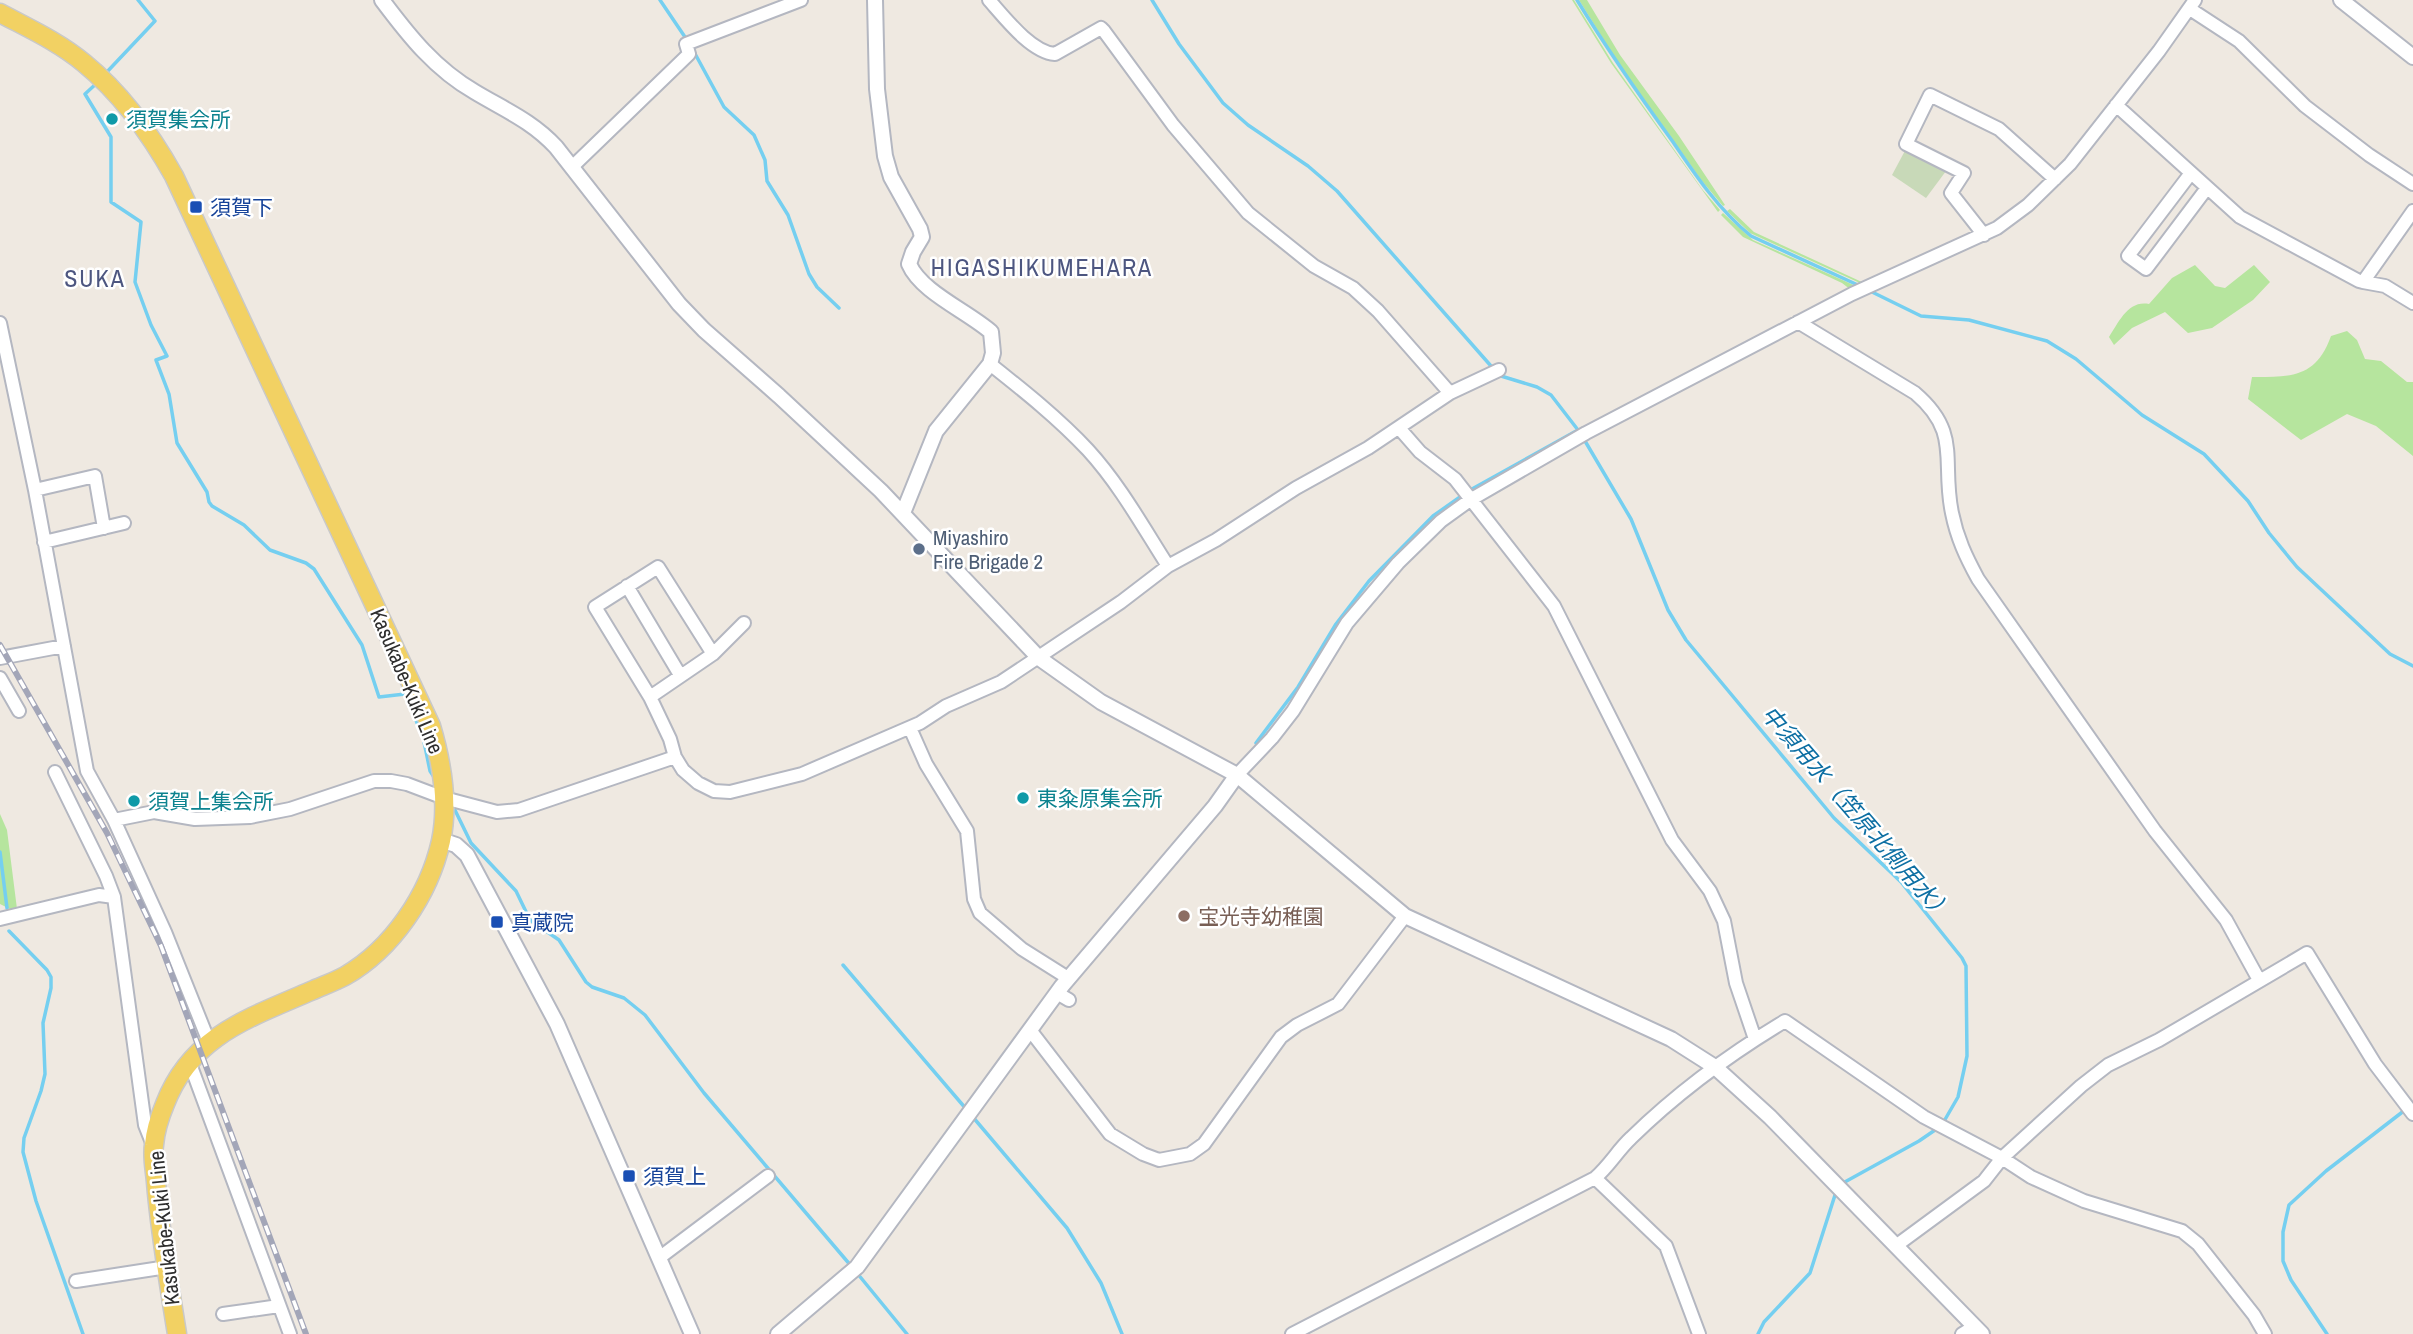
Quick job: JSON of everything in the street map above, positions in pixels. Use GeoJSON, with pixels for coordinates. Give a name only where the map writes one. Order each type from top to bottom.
{"type":"FeatureCollection","features":[{"type":"Feature","properties":{"kind":"main road","name":"Kasukabe-Kuki Line"},"geometry":{"type":"LineString","coordinates":[[0,13],[83,61],[131,109],[156,143],[431,726],[441,760],[444,798],[441,840],[421,894],[408,917],[367,960],[345,976],[236,1024],[209,1042],[189,1061],[173,1085],[153,1146],[172,1333]]}},
{"type":"Feature","properties":{"kind":"street"},"geometry":{"type":"LineString","coordinates":[[382,0],[407,34],[436,65],[474,92],[540,130],[679,304],[903,513],[1038,658],[1101,702],[1237,775],[1405,916],[1671,1039],[1715,1067],[1770,1117],[1978,1330],[1962,1334]]}},
{"type":"Feature","properties":{"kind":"street"},"geometry":{"type":"LineString","coordinates":[[572,167],[689,54],[686,44],[801,0]]}},
{"type":"Feature","properties":{"kind":"street"},"geometry":{"type":"LineString","coordinates":[[875,0],[877,89],[885,156],[891,177],[922,237],[909,264],[914,275],[991,332],[993,353],[990,364],[936,431],[903,513]]}},
{"type":"Feature","properties":{"kind":"street"},"geometry":{"type":"LineString","coordinates":[[989,0],[1018,32],[1049,54],[1055,54],[1101,28],[1173,125],[1248,213],[1314,266],[1362,296],[1403,336],[1450,393]]}},
{"type":"Feature","properties":{"kind":"street"},"geometry":{"type":"LineString","coordinates":[[2341,0],[2413,57]]}},
{"type":"Feature","properties":{"kind":"street"},"geometry":{"type":"LineString","coordinates":[[778,1334],[858,1267],[1030,1030],[1063,996],[1068,978],[1293,712],[1347,623],[1398,563],[1441,521],[1471,500],[1586,433],[1853,294],[1997,229],[2028,205],[2070,164],[2192,5],[2239,41],[2305,106],[2369,155],[2413,184]]}},
{"type":"Feature","properties":{"kind":"street"},"geometry":{"type":"LineString","coordinates":[[1984,235],[1951,194],[1964,173],[1906,144],[1930,95],[1998,129],[2055,179]]}},
{"type":"Feature","properties":{"kind":"street"},"geometry":{"type":"LineString","coordinates":[[2116,105],[2240,217],[2363,282],[2385,286],[2413,303]]}},
{"type":"Feature","properties":{"kind":"street"},"geometry":{"type":"LineString","coordinates":[[2191,173],[2128,256],[2146,270],[2207,188]]}},
{"type":"Feature","properties":{"kind":"street"},"geometry":{"type":"LineString","coordinates":[[2363,282],[2413,211]]}},
{"type":"Feature","properties":{"kind":"street"},"geometry":{"type":"LineString","coordinates":[[1798,322],[1915,393],[1939,418],[1945,431],[1951,510],[1959,544],[1978,579],[2155,831],[2226,920],[2259,980]]}},
{"type":"Feature","properties":{"kind":"street"},"geometry":{"type":"LineString","coordinates":[[0,324],[35,490],[87,771],[114,820],[165,932],[209,1042]]}},
{"type":"Feature","properties":{"kind":"street"},"geometry":{"type":"LineString","coordinates":[[990,364],[1034,399],[1089,452],[1126,500],[1168,566]]}},
{"type":"Feature","properties":{"kind":"street"},"geometry":{"type":"LineString","coordinates":[[713,654],[658,567],[594,607],[650,697],[670,739],[675,757],[683,770],[698,783],[714,791],[730,792],[802,774],[909,728],[946,706],[1001,682],[1168,566],[1216,540],[1296,488],[1399,428],[1450,393],[1499,370]]}},
{"type":"Feature","properties":{"kind":"street"},"geometry":{"type":"LineString","coordinates":[[1399,428],[1430,461],[1450,473],[1554,606],[1672,840],[1710,891],[1724,921],[1736,983],[1755,1039]]}},
{"type":"Feature","properties":{"kind":"street"},"geometry":{"type":"LineString","coordinates":[[35,490],[95,476],[104,528]]}},
{"type":"Feature","properties":{"kind":"street"},"geometry":{"type":"LineString","coordinates":[[44,542],[124,523]]}},
{"type":"Feature","properties":{"kind":"street"},"geometry":{"type":"LineString","coordinates":[[627,586],[680,675]]}},
{"type":"Feature","properties":{"kind":"street"},"geometry":{"type":"LineString","coordinates":[[650,697],[713,654],[744,623]]}},
{"type":"Feature","properties":{"kind":"street"},"geometry":{"type":"LineString","coordinates":[[0,658],[64,646]]}},
{"type":"Feature","properties":{"kind":"street"},"geometry":{"type":"LineString","coordinates":[[0,678],[19,711]]}},
{"type":"Feature","properties":{"kind":"street"},"geometry":{"type":"LineString","coordinates":[[909,728],[926,764],[967,831],[974,899],[980,913],[1023,949],[1068,978]]}},
{"type":"Feature","properties":{"kind":"street"},"geometry":{"type":"LineString","coordinates":[[114,820],[154,812],[195,818],[250,817],[290,809],[374,781],[407,784],[444,798],[497,811],[519,810],[675,757]]}},
{"type":"Feature","properties":{"kind":"street"},"geometry":{"type":"LineString","coordinates":[[55,772],[114,897],[145,1125],[153,1146]]}},
{"type":"Feature","properties":{"kind":"street"},"geometry":{"type":"LineString","coordinates":[[441,840],[456,845],[467,855],[557,1024],[692,1334]]}},
{"type":"Feature","properties":{"kind":"street"},"geometry":{"type":"LineString","coordinates":[[0,919],[99,895],[114,897]]}},
{"type":"Feature","properties":{"kind":"street"},"geometry":{"type":"LineString","coordinates":[[1030,1030],[1111,1134],[1143,1154],[1159,1160],[1190,1154],[1204,1144],[1281,1037],[1297,1025],[1338,1004],[1405,916]]}},
{"type":"Feature","properties":{"kind":"street"},"geometry":{"type":"LineString","coordinates":[[1897,1245],[1984,1181],[2002,1158],[2108,1065],[2159,1040],[2308,953],[2375,1064],[2413,1115]]}},
{"type":"Feature","properties":{"kind":"street"},"geometry":{"type":"LineString","coordinates":[[1292,1334],[1595,1178],[1610,1165],[1628,1140],[1715,1067],[1785,1021],[1924,1117],[2002,1158],[2031,1177],[2084,1201],[2182,1231],[2198,1244],[2254,1315],[2265,1334]]}},
{"type":"Feature","properties":{"kind":"street"},"geometry":{"type":"LineString","coordinates":[[189,1061],[290,1334]]}},
{"type":"Feature","properties":{"kind":"street"},"geometry":{"type":"LineString","coordinates":[[659,1258],[768,1176]]}},
{"type":"Feature","properties":{"kind":"street"},"geometry":{"type":"LineString","coordinates":[[1595,1178],[1666,1246],[1699,1334]]}},
{"type":"Feature","properties":{"kind":"street"},"geometry":{"type":"LineString","coordinates":[[76,1281],[167,1267]]}},
{"type":"Feature","properties":{"kind":"street"},"geometry":{"type":"LineString","coordinates":[[223,1314],[279,1306]]}},
{"type":"Feature","properties":{"kind":"green space"},"geometry":{"type":"Polygon","coordinates":[[[1572,0],[1613,63],[1702,189],[1720,210],[1718,212],[1611,63],[1572,0]]]}},
{"type":"Feature","properties":{"kind":"green space"},"geometry":{"type":"Polygon","coordinates":[[[1579,0],[1587,0],[1620,55],[1725,205],[1723,206],[1702,181],[1618,63],[1579,0]]]}},
{"type":"Feature","properties":{"kind":"green space"},"geometry":{"type":"Polygon","coordinates":[[[1907,147],[1949,167],[1926,198],[1892,175],[1907,147]]]}},
{"type":"Feature","properties":{"kind":"green space"},"geometry":{"type":"Polygon","coordinates":[[[1730,209],[1754,232],[1864,283],[1750,233],[1727,211],[1730,209]]]}},
{"type":"Feature","properties":{"kind":"green space"},"geometry":{"type":"Polygon","coordinates":[[[1723,213],[1753,240],[1858,287],[1851,290],[1842,283],[1743,237],[1721,215],[1723,213]]]}},
{"type":"Feature","properties":{"kind":"green space"},"geometry":{"type":"Polygon","coordinates":[[[2195,265],[2215,286],[2225,288],[2254,265],[2270,282],[2253,300],[2212,328],[2188,333],[2165,312],[2132,328],[2114,345],[2109,337],[2125,313],[2135,305],[2149,304],[2172,278],[2195,265]]]}},
{"type":"Feature","properties":{"kind":"green space"},"geometry":{"type":"Polygon","coordinates":[[[2347,331],[2357,340],[2365,359],[2381,361],[2407,382],[2413,382],[2413,456],[2376,426],[2347,414],[2301,440],[2248,399],[2252,377],[2300,372],[2318,360],[2331,336],[2347,331]]]}},
{"type":"Feature","properties":{"kind":"green space"},"geometry":{"type":"Polygon","coordinates":[[[0,814],[7,830],[17,909],[0,904],[0,814]]]}},
{"type":"Feature","properties":{"kind":"waterway"},"geometry":{"type":"LineString","coordinates":[[105,74],[155,21],[138,0]]}},
{"type":"Feature","properties":{"kind":"waterway"},"geometry":{"type":"LineString","coordinates":[[660,0],[687,40]]}},
{"type":"Feature","properties":{"kind":"waterway","name":"中須用水（笠原北側用水）"},"geometry":{"type":"LineString","coordinates":[[1152,0],[1179,44],[1223,103],[1248,125],[1308,166],[1337,191],[1491,366]]}},
{"type":"Feature","properties":{"kind":"waterway"},"geometry":{"type":"LineString","coordinates":[[1577,0],[1690,167],[1729,215],[1751,236],[1860,286]]}},
{"type":"Feature","properties":{"kind":"waterway"},"geometry":{"type":"LineString","coordinates":[[693,50],[724,107],[754,135],[765,160],[767,181],[788,215],[809,274],[817,287],[839,308]]}},
{"type":"Feature","properties":{"kind":"waterway"},"geometry":{"type":"LineString","coordinates":[[98,82],[85,94],[111,137],[111,202],[141,222],[135,282],[151,325],[167,356],[156,360],[169,394],[177,443],[207,492],[212,506],[244,525],[270,550],[306,563],[314,569],[362,645],[379,697],[405,694],[423,737],[430,771],[434,777]]}},
{"type":"Feature","properties":{"kind":"waterway"},"geometry":{"type":"LineString","coordinates":[[1870,291],[1921,316],[1969,320],[2047,341],[2076,359],[2142,415],[2204,454],[2248,501],[2269,533],[2297,567],[2390,654],[2413,666]]}},
{"type":"Feature","properties":{"kind":"waterway"},"geometry":{"type":"LineString","coordinates":[[1472,489],[1578,430],[1551,395],[1537,387],[1501,376]]}},
{"type":"Feature","properties":{"kind":"waterway","name":"中須用水（笠原北側用水）"},"geometry":{"type":"LineString","coordinates":[[1585,441],[1631,519],[1668,610],[1686,640],[1834,818],[1901,882],[1962,958],[1966,966],[1967,1056],[1958,1097],[1943,1123]]}},
{"type":"Feature","properties":{"kind":"waterway"},"geometry":{"type":"LineString","coordinates":[[1256,743],[1298,687],[1336,624],[1369,581],[1433,516],[1460,497]]}},
{"type":"Feature","properties":{"kind":"waterway"},"geometry":{"type":"LineString","coordinates":[[452,804],[471,843],[516,891],[530,920],[559,940],[592,987],[624,998],[645,1015],[704,1093],[852,1267]]}},
{"type":"Feature","properties":{"kind":"waterway"},"geometry":{"type":"LineString","coordinates":[[0,852],[7,908]]}},
{"type":"Feature","properties":{"kind":"waterway"},"geometry":{"type":"LineString","coordinates":[[9,931],[51,977],[43,1023],[45,1074],[24,1138],[23,1152],[36,1201],[83,1334]]}},
{"type":"Feature","properties":{"kind":"waterway"},"geometry":{"type":"LineString","coordinates":[[843,965],[967,1110]]}},
{"type":"Feature","properties":{"kind":"waterway"},"geometry":{"type":"LineString","coordinates":[[2327,1334],[2291,1280],[2283,1261],[2283,1232],[2289,1205],[2326,1171],[2405,1110]]}},
{"type":"Feature","properties":{"kind":"waterway"},"geometry":{"type":"LineString","coordinates":[[972,1116],[1067,1228],[1101,1283],[1122,1334]]}},
{"type":"Feature","properties":{"kind":"waterway","name":"中須用水（笠原北側用水）"},"geometry":{"type":"LineString","coordinates":[[1843,1183],[1938,1128]]}},
{"type":"Feature","properties":{"kind":"waterway","name":"中須用水（笠原北側用水）"},"geometry":{"type":"LineString","coordinates":[[1758,1334],[1764,1322],[1810,1273],[1836,1192]]}},
{"type":"Feature","properties":{"kind":"waterway"},"geometry":{"type":"LineString","coordinates":[[857,1273],[907,1334]]}},
{"type":"Feature","properties":{"kind":"railway"},"geometry":{"type":"LineString","coordinates":[[0,645],[107,833],[161,946],[306,1334]]}},
{"type":"Feature","properties":{"kind":"place","name":"須賀集会所"},"geometry":{"type":"Point","coordinates":[112,119]}},
{"type":"Feature","properties":{"kind":"place","name":"須賀下"},"geometry":{"type":"Point","coordinates":[196,207]}},
{"type":"Feature","properties":{"kind":"place","name":"Miyashiro Fire Brigade 2"},"geometry":{"type":"Point","coordinates":[919,549]}},
{"type":"Feature","properties":{"kind":"place","name":"東粂原集会所"},"geometry":{"type":"Point","coordinates":[1023,798]}},
{"type":"Feature","properties":{"kind":"place","name":"須賀上集会所"},"geometry":{"type":"Point","coordinates":[134,801]}},
{"type":"Feature","properties":{"kind":"place","name":"宝光寺幼稚園"},"geometry":{"type":"Point","coordinates":[1184,916]}},
{"type":"Feature","properties":{"kind":"place","name":"真蔵院"},"geometry":{"type":"Point","coordinates":[497,922]}},
{"type":"Feature","properties":{"kind":"place","name":"須賀上"},"geometry":{"type":"Point","coordinates":[629,1176]}},
{"type":"Feature","properties":{"kind":"district","name":"HIGASHIKUMEHARA"},"geometry":{"type":"Point","coordinates":[1042,267]}},
{"type":"Feature","properties":{"kind":"district","name":"SUKA"},"geometry":{"type":"Point","coordinates":[95,278]}}]}
